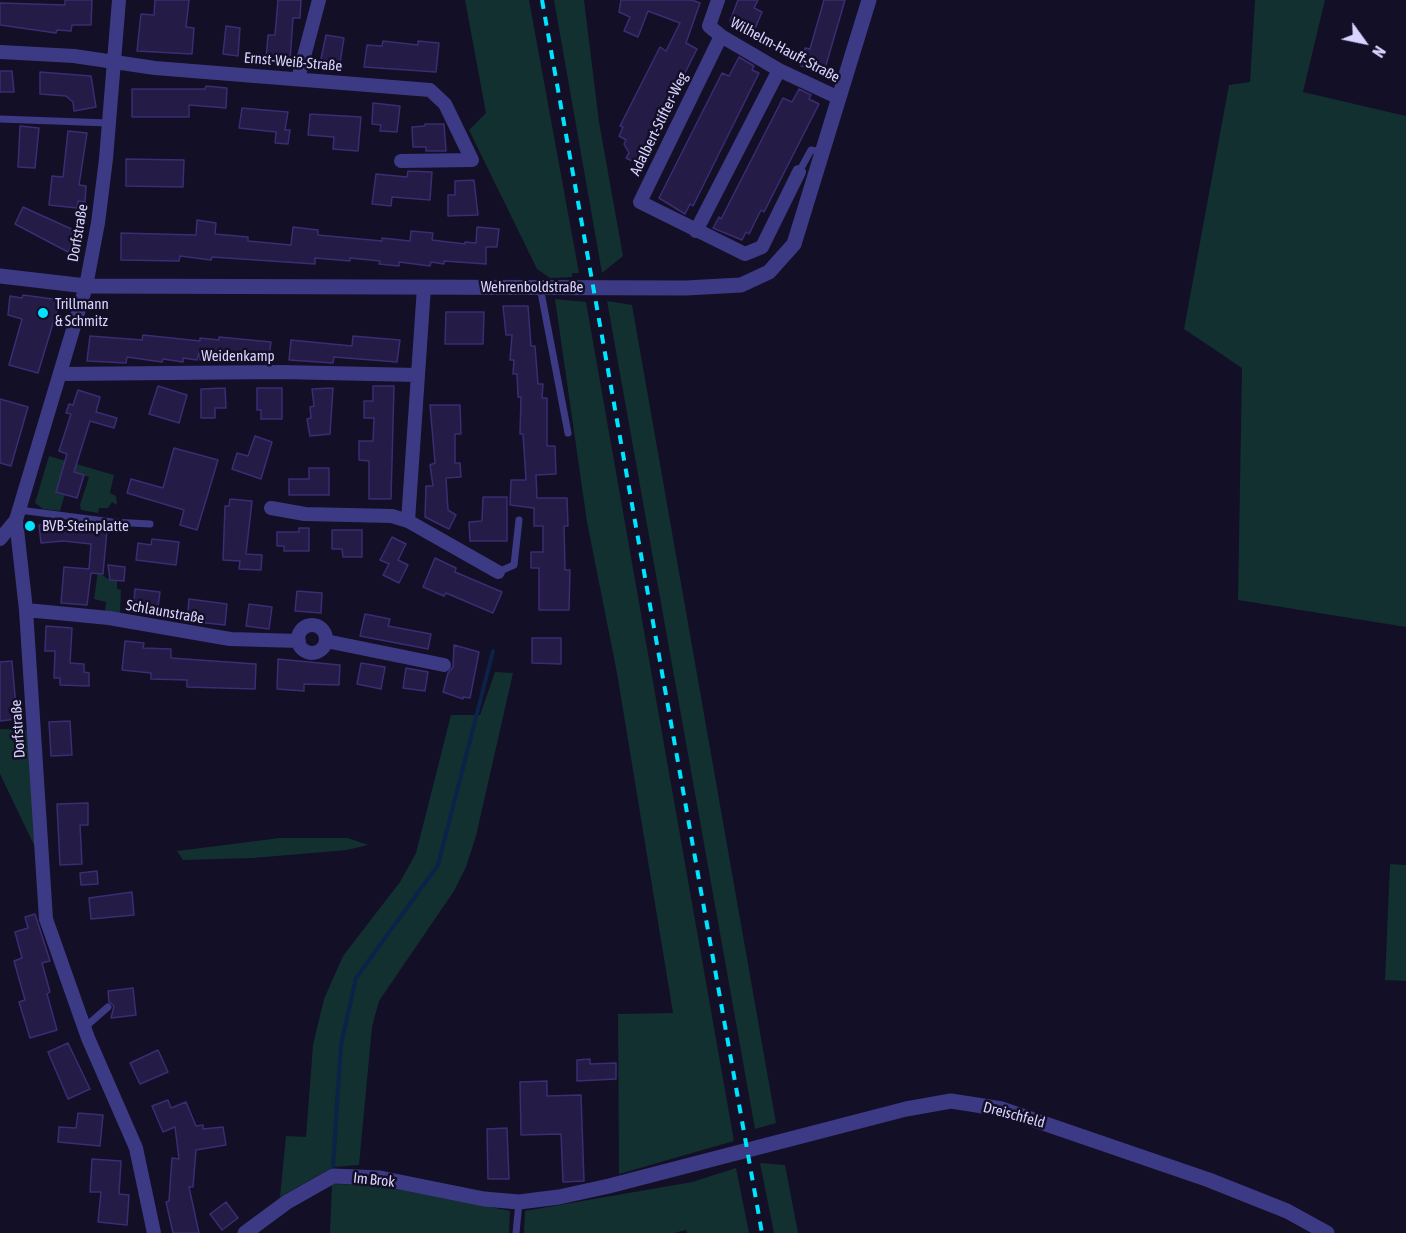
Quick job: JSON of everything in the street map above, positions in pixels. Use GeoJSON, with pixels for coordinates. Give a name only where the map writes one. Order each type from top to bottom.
{"type":"FeatureCollection","features":[{"type":"Feature","properties":{"kind":"street","name":"Dorfstraße"},"geometry":{"type":"LineString","coordinates":[[119,0],[98,223],[86,286],[18,515],[46,919],[84,1028],[136,1148],[154,1233]]}},
{"type":"Feature","properties":{"kind":"street"},"geometry":{"type":"LineString","coordinates":[[298,79],[319,0]]}},
{"type":"Feature","properties":{"kind":"street","name":"Wilhelm-Hauff-Straße"},"geometry":{"type":"LineString","coordinates":[[718,0],[709,26],[721,36],[779,70],[839,98]]}},
{"type":"Feature","properties":{"kind":"street","name":"Wehrenboldstraße"},"geometry":{"type":"LineString","coordinates":[[0,276],[86,286],[540,288],[726,287],[758,279],[779,263],[794,244],[869,0]]}},
{"type":"Feature","properties":{"kind":"street","name":"Adalbert-Stifter-Weg"},"geometry":{"type":"LineString","coordinates":[[721,36],[640,202],[744,254],[762,247],[799,172]]}},
{"type":"Feature","properties":{"kind":"street","name":"Ernst-Weiß-Straße"},"geometry":{"type":"LineString","coordinates":[[0,52],[156,68],[430,90],[445,104],[472,160],[401,161]]}},
{"type":"Feature","properties":{"kind":"street"},"geometry":{"type":"LineString","coordinates":[[696,231],[779,70]]}},
{"type":"Feature","properties":{"kind":"street"},"geometry":{"type":"LineString","coordinates":[[408,521],[424,287]]}},
{"type":"Feature","properties":{"kind":"street","name":"Weidenkamp"},"geometry":{"type":"LineString","coordinates":[[60,374],[290,372],[417,375]]}},
{"type":"Feature","properties":{"kind":"street"},"geometry":{"type":"LineString","coordinates":[[272,508],[305,514],[392,516],[408,521],[498,572]]}},
{"type":"Feature","properties":{"kind":"street"},"geometry":{"type":"LineString","coordinates":[[0,539],[18,515]]}},
{"type":"Feature","properties":{"kind":"street","name":"Schlaunstraße"},"geometry":{"type":"LineString","coordinates":[[26,610],[109,618],[230,639],[298,641]]}},
{"type":"Feature","properties":{"kind":"street","name":"Schlaunstraße"},"geometry":{"type":"LineString","coordinates":[[313,625],[323,630],[326,641],[321,650],[311,653],[303,649],[298,641],[302,629],[313,625]]}},
{"type":"Feature","properties":{"kind":"street","name":"Schlaunstraße"},"geometry":{"type":"LineString","coordinates":[[326,641],[444,665]]}},
{"type":"Feature","properties":{"kind":"street","name":"Dreischfeld"},"geometry":{"type":"LineString","coordinates":[[688,1165],[906,1109],[951,1101],[1002,1108],[1209,1180],[1287,1211],[1327,1233]]}},
{"type":"Feature","properties":{"kind":"street","name":"Im Brok"},"geometry":{"type":"LineString","coordinates":[[245,1233],[287,1202],[333,1176],[380,1178],[484,1198],[519,1202],[559,1197],[688,1165]]}},
{"type":"Feature","properties":{"kind":"lane"},"geometry":{"type":"LineString","coordinates":[[0,119],[108,123]]}},
{"type":"Feature","properties":{"kind":"lane"},"geometry":{"type":"LineString","coordinates":[[799,172],[811,150],[823,152]]}},
{"type":"Feature","properties":{"kind":"lane"},"geometry":{"type":"LineString","coordinates":[[540,288],[568,433]]}},
{"type":"Feature","properties":{"kind":"lane"},"geometry":{"type":"LineString","coordinates":[[18,515],[150,524]]}},
{"type":"Feature","properties":{"kind":"lane"},"geometry":{"type":"LineString","coordinates":[[498,572],[514,565],[519,520]]}},
{"type":"Feature","properties":{"kind":"lane"},"geometry":{"type":"LineString","coordinates":[[84,1028],[108,1007]]}},
{"type":"Feature","properties":{"kind":"lane"},"geometry":{"type":"LineString","coordinates":[[516,1233],[519,1202]]}},
{"type":"Feature","properties":{"kind":"green space"},"geometry":{"type":"Polygon","coordinates":[[[465,0],[529,0],[579,273],[572,273],[572,277],[550,278],[537,269],[469,130],[486,113],[465,0]]]}},
{"type":"Feature","properties":{"kind":"green space"},"geometry":{"type":"Polygon","coordinates":[[[554,0],[584,0],[599,122],[623,256],[602,273],[554,0]]]}},
{"type":"Feature","properties":{"kind":"green space"},"geometry":{"type":"Polygon","coordinates":[[[1255,0],[1325,0],[1303,92],[1406,116],[1406,627],[1238,600],[1242,368],[1184,329],[1229,85],[1250,82],[1255,0]]]}},
{"type":"Feature","properties":{"kind":"green space"},"geometry":{"type":"Polygon","coordinates":[[[555,299],[586,302],[734,1141],[619,1174],[618,1014],[673,1013],[617,673],[587,522],[555,299]]]}},
{"type":"Feature","properties":{"kind":"green space"},"geometry":{"type":"Polygon","coordinates":[[[607,301],[632,305],[776,1123],[755,1129],[607,301]]]}},
{"type":"Feature","properties":{"kind":"green space"},"geometry":{"type":"Polygon","coordinates":[[[49,456],[114,475],[110,493],[116,496],[117,505],[112,502],[108,508],[99,508],[98,513],[81,510],[80,505],[89,477],[63,468],[56,491],[65,494],[60,511],[43,509],[35,503],[49,456]]]}},
{"type":"Feature","properties":{"kind":"green space"},"geometry":{"type":"Polygon","coordinates":[[[98,571],[106,578],[117,581],[117,589],[121,590],[120,613],[105,611],[106,602],[94,599],[98,571]]]}},
{"type":"Feature","properties":{"kind":"green space"},"geometry":{"type":"Polygon","coordinates":[[[495,672],[513,673],[476,836],[466,867],[454,891],[379,1001],[372,1027],[359,1165],[333,1167],[280,1197],[286,1136],[306,1137],[313,1045],[324,999],[343,956],[400,882],[416,853],[451,715],[480,715],[495,672]]]}},
{"type":"Feature","properties":{"kind":"green space"},"geometry":{"type":"Polygon","coordinates":[[[0,729],[29,730],[35,847],[0,774],[0,729]]]}},
{"type":"Feature","properties":{"kind":"green space"},"geometry":{"type":"Polygon","coordinates":[[[280,838],[348,838],[368,845],[347,850],[253,858],[183,860],[177,851],[280,838]]]}},
{"type":"Feature","properties":{"kind":"green space"},"geometry":{"type":"Polygon","coordinates":[[[1390,864],[1406,865],[1406,981],[1385,980],[1390,864]]]}},
{"type":"Feature","properties":{"kind":"green space"},"geometry":{"type":"Polygon","coordinates":[[[760,1163],[785,1165],[798,1233],[774,1233],[760,1163]]]}},
{"type":"Feature","properties":{"kind":"green space"},"geometry":{"type":"Polygon","coordinates":[[[736,1168],[749,1233],[687,1233],[686,1230],[674,1233],[524,1233],[525,1211],[692,1182],[736,1168]]]}},
{"type":"Feature","properties":{"kind":"green space"},"geometry":{"type":"Polygon","coordinates":[[[332,1184],[379,1185],[510,1211],[509,1233],[330,1233],[332,1184]]]}},
{"type":"Feature","properties":{"kind":"building"},"geometry":{"type":"Polygon","coordinates":[[[65,0],[92,0],[91,25],[72,25],[71,31],[57,30],[56,33],[0,25],[0,3],[65,5],[65,0]]]}},
{"type":"Feature","properties":{"kind":"building"},"geometry":{"type":"Polygon","coordinates":[[[155,0],[189,0],[186,27],[194,28],[192,54],[137,51],[141,14],[154,15],[155,0]]]}},
{"type":"Feature","properties":{"kind":"building"},"geometry":{"type":"Polygon","coordinates":[[[278,0],[301,0],[300,18],[293,18],[290,61],[266,59],[268,35],[275,35],[278,0]]]}},
{"type":"Feature","properties":{"kind":"building"},"geometry":{"type":"Polygon","coordinates":[[[621,0],[692,0],[700,3],[686,43],[697,49],[651,141],[654,143],[642,166],[626,158],[629,153],[624,144],[626,140],[619,136],[623,127],[620,126],[660,47],[666,51],[680,23],[648,11],[638,37],[624,31],[630,17],[619,12],[621,0]]]}},
{"type":"Feature","properties":{"kind":"building"},"geometry":{"type":"Polygon","coordinates":[[[738,0],[758,0],[754,8],[762,12],[752,36],[731,28],[734,23],[730,21],[738,0]]]}},
{"type":"Feature","properties":{"kind":"building"},"geometry":{"type":"Polygon","coordinates":[[[824,0],[845,0],[824,72],[801,66],[801,61],[805,48],[810,49],[824,0]]]}},
{"type":"Feature","properties":{"kind":"building"},"geometry":{"type":"Polygon","coordinates":[[[226,26],[240,28],[238,56],[223,54],[226,26]]]}},
{"type":"Feature","properties":{"kind":"building"},"geometry":{"type":"Polygon","coordinates":[[[326,35],[344,38],[340,63],[321,59],[326,35]]]}},
{"type":"Feature","properties":{"kind":"building"},"geometry":{"type":"Polygon","coordinates":[[[383,41],[418,45],[418,41],[439,43],[436,72],[364,67],[367,45],[382,46],[383,41]]]}},
{"type":"Feature","properties":{"kind":"building"},"geometry":{"type":"Polygon","coordinates":[[[739,57],[754,66],[752,70],[759,73],[693,206],[690,204],[685,214],[659,198],[722,73],[729,76],[739,57]]]}},
{"type":"Feature","properties":{"kind":"building"},"geometry":{"type":"Polygon","coordinates":[[[0,71],[12,71],[14,92],[0,92],[0,71]]]}},
{"type":"Feature","properties":{"kind":"building"},"geometry":{"type":"Polygon","coordinates":[[[40,72],[91,76],[96,107],[74,111],[73,102],[66,96],[40,94],[40,72]]]}},
{"type":"Feature","properties":{"kind":"building"},"geometry":{"type":"Polygon","coordinates":[[[206,86],[227,88],[226,108],[189,105],[189,117],[132,117],[132,89],[205,89],[206,86]]]}},
{"type":"Feature","properties":{"kind":"building"},"geometry":{"type":"Polygon","coordinates":[[[799,89],[811,95],[809,99],[819,104],[764,212],[761,210],[749,234],[746,232],[742,240],[713,228],[719,217],[721,219],[783,98],[792,102],[799,89]]]}},
{"type":"Feature","properties":{"kind":"building"},"geometry":{"type":"Polygon","coordinates":[[[373,103],[400,106],[397,132],[380,131],[381,125],[372,124],[373,103]]]}},
{"type":"Feature","properties":{"kind":"building"},"geometry":{"type":"Polygon","coordinates":[[[242,108],[288,112],[285,130],[290,130],[288,144],[275,143],[276,132],[239,128],[242,108]]]}},
{"type":"Feature","properties":{"kind":"building"},"geometry":{"type":"Polygon","coordinates":[[[310,114],[361,117],[358,151],[333,149],[334,137],[308,135],[310,114]]]}},
{"type":"Feature","properties":{"kind":"building"},"geometry":{"type":"Polygon","coordinates":[[[425,124],[444,124],[446,151],[426,151],[426,147],[413,147],[412,127],[425,126],[425,124]]]}},
{"type":"Feature","properties":{"kind":"building"},"geometry":{"type":"Polygon","coordinates":[[[20,126],[39,128],[35,168],[18,167],[20,126]]]}},
{"type":"Feature","properties":{"kind":"building"},"geometry":{"type":"Polygon","coordinates":[[[68,131],[87,133],[79,185],[86,186],[85,202],[78,201],[77,208],[49,205],[52,176],[63,177],[68,131]]]}},
{"type":"Feature","properties":{"kind":"building"},"geometry":{"type":"Polygon","coordinates":[[[126,159],[184,160],[183,187],[126,186],[126,159]]]}},
{"type":"Feature","properties":{"kind":"building"},"geometry":{"type":"Polygon","coordinates":[[[408,171],[432,172],[430,200],[392,197],[391,206],[372,204],[376,174],[407,177],[408,171]]]}},
{"type":"Feature","properties":{"kind":"building"},"geometry":{"type":"Polygon","coordinates":[[[474,180],[478,215],[448,216],[448,195],[455,195],[455,181],[474,180]]]}},
{"type":"Feature","properties":{"kind":"building"},"geometry":{"type":"Polygon","coordinates":[[[23,207],[78,232],[68,252],[15,224],[23,207]]]}},
{"type":"Feature","properties":{"kind":"building"},"geometry":{"type":"Polygon","coordinates":[[[197,220],[216,223],[215,234],[248,237],[248,241],[291,245],[293,227],[318,230],[318,235],[382,241],[382,238],[410,241],[411,231],[433,233],[432,240],[465,244],[465,242],[476,243],[477,227],[499,229],[497,247],[486,247],[486,264],[444,261],[444,264],[431,262],[430,266],[399,262],[399,266],[379,264],[380,261],[350,258],[350,261],[315,258],[315,264],[212,257],[211,260],[180,256],[179,261],[121,260],[121,233],[196,235],[197,220]]]}},
{"type":"Feature","properties":{"kind":"building"},"geometry":{"type":"Polygon","coordinates":[[[23,295],[60,300],[38,373],[9,365],[22,319],[8,315],[10,296],[22,298],[23,295]]]}},
{"type":"Feature","properties":{"kind":"building"},"geometry":{"type":"Polygon","coordinates":[[[503,306],[528,306],[531,346],[535,346],[538,384],[543,384],[542,398],[547,398],[547,446],[555,446],[556,474],[536,475],[537,498],[567,498],[568,526],[564,526],[565,570],[570,570],[569,610],[539,610],[539,568],[531,568],[531,552],[543,552],[543,526],[534,526],[534,508],[510,505],[511,480],[526,480],[523,434],[520,434],[521,397],[518,397],[517,374],[513,374],[514,360],[510,360],[512,335],[506,335],[503,306]]]}},
{"type":"Feature","properties":{"kind":"building"},"geometry":{"type":"Polygon","coordinates":[[[446,312],[484,312],[483,344],[445,344],[446,312]]]}},
{"type":"Feature","properties":{"kind":"building"},"geometry":{"type":"Polygon","coordinates":[[[143,335],[200,341],[200,338],[219,340],[219,337],[271,342],[268,363],[239,359],[238,362],[200,360],[200,350],[197,360],[183,358],[183,362],[163,359],[162,362],[127,357],[126,363],[87,361],[90,336],[142,340],[143,335]]]}},
{"type":"Feature","properties":{"kind":"building"},"geometry":{"type":"Polygon","coordinates":[[[353,336],[400,340],[397,362],[334,357],[333,363],[289,360],[291,340],[352,346],[353,336]]]}},
{"type":"Feature","properties":{"kind":"building"},"geometry":{"type":"Polygon","coordinates":[[[158,386],[187,395],[179,423],[149,414],[158,386]]]}},
{"type":"Feature","properties":{"kind":"building"},"geometry":{"type":"Polygon","coordinates":[[[373,386],[394,386],[391,499],[369,499],[369,461],[359,460],[359,441],[373,441],[374,418],[364,418],[364,401],[373,401],[373,386]]]}},
{"type":"Feature","properties":{"kind":"building"},"geometry":{"type":"Polygon","coordinates":[[[225,388],[226,408],[215,408],[215,418],[201,418],[201,389],[225,388]]]}},
{"type":"Feature","properties":{"kind":"building"},"geometry":{"type":"Polygon","coordinates":[[[257,388],[282,388],[282,419],[261,419],[261,410],[257,410],[257,388]]]}},
{"type":"Feature","properties":{"kind":"building"},"geometry":{"type":"Polygon","coordinates":[[[333,388],[330,434],[310,436],[307,419],[311,418],[310,407],[314,406],[312,389],[333,388]]]}},
{"type":"Feature","properties":{"kind":"building"},"geometry":{"type":"Polygon","coordinates":[[[78,390],[100,397],[96,412],[117,418],[114,428],[90,421],[74,472],[84,475],[77,498],[56,492],[67,454],[59,451],[71,414],[66,413],[69,404],[73,405],[78,390]]]}},
{"type":"Feature","properties":{"kind":"building"},"geometry":{"type":"Polygon","coordinates":[[[0,399],[28,407],[11,466],[0,463],[0,399]]]}},
{"type":"Feature","properties":{"kind":"building"},"geometry":{"type":"Polygon","coordinates":[[[430,405],[460,405],[461,434],[455,434],[455,463],[460,463],[461,477],[446,478],[448,510],[456,515],[449,529],[425,517],[426,486],[433,486],[430,465],[435,463],[430,405]]]}},
{"type":"Feature","properties":{"kind":"building"},"geometry":{"type":"Polygon","coordinates":[[[255,436],[272,442],[261,479],[232,469],[237,453],[248,456],[255,436]]]}},
{"type":"Feature","properties":{"kind":"building"},"geometry":{"type":"Polygon","coordinates":[[[174,448],[218,460],[197,530],[180,525],[184,510],[127,493],[131,479],[163,488],[174,448]]]}},
{"type":"Feature","properties":{"kind":"building"},"geometry":{"type":"Polygon","coordinates":[[[309,468],[329,468],[329,495],[289,495],[289,479],[309,479],[309,468]]]}},
{"type":"Feature","properties":{"kind":"building"},"geometry":{"type":"Polygon","coordinates":[[[483,497],[507,497],[507,541],[470,541],[469,522],[482,521],[483,497]]]}},
{"type":"Feature","properties":{"kind":"building"},"geometry":{"type":"Polygon","coordinates":[[[230,499],[252,501],[246,554],[262,555],[261,570],[239,569],[240,561],[223,560],[225,506],[229,506],[230,499]]]}},
{"type":"Feature","properties":{"kind":"building"},"geometry":{"type":"Polygon","coordinates":[[[61,523],[107,530],[103,574],[91,573],[87,605],[61,603],[64,567],[89,569],[91,544],[63,541],[41,543],[39,525],[61,523]]]}},
{"type":"Feature","properties":{"kind":"building"},"geometry":{"type":"Polygon","coordinates":[[[299,528],[309,528],[309,551],[284,551],[284,546],[277,546],[277,532],[299,532],[299,528]]]}},
{"type":"Feature","properties":{"kind":"building"},"geometry":{"type":"Polygon","coordinates":[[[332,530],[362,530],[362,557],[343,557],[342,549],[332,549],[332,530]]]}},
{"type":"Feature","properties":{"kind":"building"},"geometry":{"type":"Polygon","coordinates":[[[392,537],[406,544],[398,560],[408,565],[399,583],[383,575],[389,564],[380,560],[392,537]]]}},
{"type":"Feature","properties":{"kind":"building"},"geometry":{"type":"Polygon","coordinates":[[[152,539],[179,542],[176,565],[136,560],[138,543],[151,545],[152,539]]]}},
{"type":"Feature","properties":{"kind":"building"},"geometry":{"type":"Polygon","coordinates":[[[435,558],[456,568],[455,572],[502,592],[493,613],[446,593],[444,596],[423,587],[435,558]]]}},
{"type":"Feature","properties":{"kind":"building"},"geometry":{"type":"Polygon","coordinates":[[[108,565],[125,567],[124,581],[110,580],[108,565]]]}},
{"type":"Feature","properties":{"kind":"building"},"geometry":{"type":"Polygon","coordinates":[[[135,589],[160,592],[157,614],[133,611],[135,589]]]}},
{"type":"Feature","properties":{"kind":"building"},"geometry":{"type":"Polygon","coordinates":[[[297,591],[322,593],[321,613],[295,611],[297,591]]]}},
{"type":"Feature","properties":{"kind":"building"},"geometry":{"type":"Polygon","coordinates":[[[189,599],[227,604],[225,625],[187,621],[189,599]]]}},
{"type":"Feature","properties":{"kind":"building"},"geometry":{"type":"Polygon","coordinates":[[[249,604],[272,607],[269,629],[246,626],[249,604]]]}},
{"type":"Feature","properties":{"kind":"building"},"geometry":{"type":"Polygon","coordinates":[[[365,614],[390,619],[388,626],[431,634],[428,649],[360,636],[365,614]]]}},
{"type":"Feature","properties":{"kind":"building"},"geometry":{"type":"Polygon","coordinates":[[[46,626],[72,628],[70,663],[84,664],[84,672],[89,673],[89,686],[60,685],[60,678],[54,678],[55,651],[45,651],[46,626]]]}},
{"type":"Feature","properties":{"kind":"building"},"geometry":{"type":"Polygon","coordinates":[[[532,638],[561,638],[561,664],[532,663],[532,638]]]}},
{"type":"Feature","properties":{"kind":"building"},"geometry":{"type":"Polygon","coordinates":[[[125,641],[144,643],[143,648],[171,649],[171,658],[256,664],[255,689],[187,687],[187,680],[151,679],[151,673],[122,670],[125,641]]]}},
{"type":"Feature","properties":{"kind":"building"},"geometry":{"type":"Polygon","coordinates":[[[454,645],[479,652],[470,698],[463,697],[463,699],[443,692],[448,673],[453,667],[454,645]]]}},
{"type":"Feature","properties":{"kind":"building"},"geometry":{"type":"Polygon","coordinates":[[[278,659],[340,665],[339,685],[304,684],[304,691],[277,689],[278,659]]]}},
{"type":"Feature","properties":{"kind":"building"},"geometry":{"type":"Polygon","coordinates":[[[12,661],[17,719],[0,721],[0,662],[12,661]]]}},
{"type":"Feature","properties":{"kind":"building"},"geometry":{"type":"Polygon","coordinates":[[[361,663],[385,667],[381,689],[357,684],[361,663]]]}},
{"type":"Feature","properties":{"kind":"building"},"geometry":{"type":"Polygon","coordinates":[[[406,668],[428,672],[425,691],[403,688],[406,668]]]}},
{"type":"Feature","properties":{"kind":"building"},"geometry":{"type":"Polygon","coordinates":[[[70,721],[72,755],[51,756],[49,722],[70,721]]]}},
{"type":"Feature","properties":{"kind":"building"},"geometry":{"type":"Polygon","coordinates":[[[88,803],[88,825],[80,825],[82,864],[60,865],[57,804],[88,803]]]}},
{"type":"Feature","properties":{"kind":"building"},"geometry":{"type":"Polygon","coordinates":[[[97,871],[98,884],[81,885],[80,873],[97,871]]]}},
{"type":"Feature","properties":{"kind":"building"},"geometry":{"type":"Polygon","coordinates":[[[132,892],[134,915],[91,919],[89,898],[132,892]]]}},
{"type":"Feature","properties":{"kind":"building"},"geometry":{"type":"Polygon","coordinates":[[[35,914],[50,961],[42,963],[50,992],[47,994],[57,1030],[30,1038],[19,1002],[25,1000],[14,961],[22,958],[15,932],[28,928],[25,917],[35,914]]]}},
{"type":"Feature","properties":{"kind":"building"},"geometry":{"type":"Polygon","coordinates":[[[133,988],[136,1015],[111,1018],[114,1006],[109,1002],[108,991],[133,988]]]}},
{"type":"Feature","properties":{"kind":"building"},"geometry":{"type":"Polygon","coordinates":[[[68,1043],[90,1089],[68,1099],[48,1052],[68,1043]]]}},
{"type":"Feature","properties":{"kind":"building"},"geometry":{"type":"Polygon","coordinates":[[[158,1050],[168,1072],[140,1084],[130,1063],[158,1050]]]}},
{"type":"Feature","properties":{"kind":"building"},"geometry":{"type":"Polygon","coordinates":[[[590,1059],[590,1064],[616,1063],[616,1079],[577,1081],[577,1060],[590,1059]]]}},
{"type":"Feature","properties":{"kind":"building"},"geometry":{"type":"Polygon","coordinates":[[[547,1081],[547,1096],[581,1095],[584,1181],[563,1182],[561,1134],[521,1135],[520,1082],[547,1081]]]}},
{"type":"Feature","properties":{"kind":"building"},"geometry":{"type":"Polygon","coordinates":[[[168,1100],[171,1108],[186,1102],[196,1126],[203,1125],[203,1129],[223,1127],[226,1145],[196,1150],[193,1187],[189,1187],[199,1233],[173,1233],[166,1202],[169,1201],[172,1158],[179,1159],[175,1127],[163,1132],[152,1106],[168,1100]]]}},
{"type":"Feature","properties":{"kind":"building"},"geometry":{"type":"Polygon","coordinates":[[[78,1113],[103,1115],[100,1146],[58,1142],[59,1127],[76,1128],[78,1113]]]}},
{"type":"Feature","properties":{"kind":"building"},"geometry":{"type":"Polygon","coordinates":[[[507,1128],[509,1179],[488,1179],[487,1129],[507,1128]]]}},
{"type":"Feature","properties":{"kind":"building"},"geometry":{"type":"Polygon","coordinates":[[[92,1159],[121,1161],[119,1194],[129,1195],[127,1225],[98,1222],[101,1192],[90,1192],[92,1159]]]}},
{"type":"Feature","properties":{"kind":"building"},"geometry":{"type":"Polygon","coordinates":[[[226,1202],[238,1218],[222,1230],[210,1214],[226,1202]]]}},
{"type":"Feature","properties":{"kind":"waterway"},"geometry":{"type":"LineString","coordinates":[[333,1166],[341,1045],[356,978],[438,865],[493,651]]}},
{"type":"Feature","properties":{"kind":"railway"},"geometry":{"type":"LineString","coordinates":[[542,0],[762,1233]]}},
{"type":"Feature","properties":{"kind":"place","name":"Trillmann & Schmitz"},"geometry":{"type":"Point","coordinates":[43,313]}},
{"type":"Feature","properties":{"kind":"place","name":"BVB-Steinplatte"},"geometry":{"type":"Point","coordinates":[30,526]}}]}
